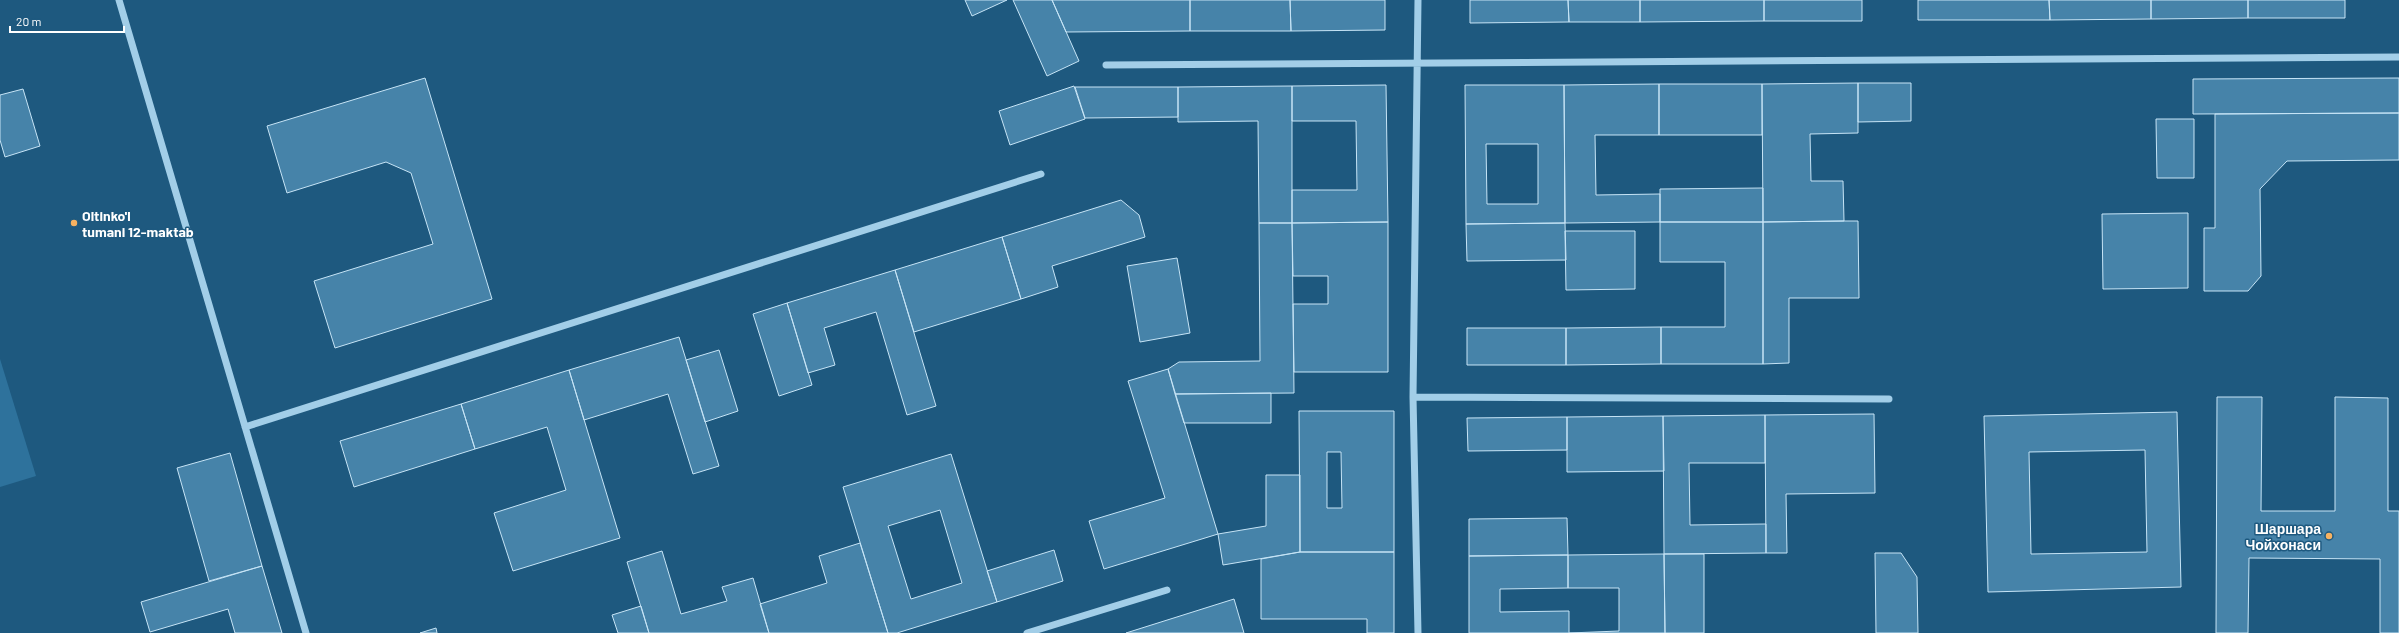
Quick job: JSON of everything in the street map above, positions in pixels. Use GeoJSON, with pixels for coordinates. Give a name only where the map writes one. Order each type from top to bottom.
{"type":"FeatureCollection","features":[{"type":"Feature","properties":{"kind":"street"},"geometry":{"type":"LineString","coordinates":[[119,0],[306,633]]}},
{"type":"Feature","properties":{"kind":"street"},"geometry":{"type":"LineString","coordinates":[[1418,0],[1419,64],[1413,397],[1418,633]]}},
{"type":"Feature","properties":{"kind":"street"},"geometry":{"type":"LineString","coordinates":[[1106,65],[2399,57]]}},
{"type":"Feature","properties":{"kind":"street"},"geometry":{"type":"LineString","coordinates":[[245,427],[1041,174]]}},
{"type":"Feature","properties":{"kind":"street"},"geometry":{"type":"LineString","coordinates":[[1413,397],[1889,399]]}},
{"type":"Feature","properties":{"kind":"street"},"geometry":{"type":"LineString","coordinates":[[1027,633],[1167,590]]}},
{"type":"Feature","properties":{"kind":"shaded area"},"geometry":{"type":"Polygon","coordinates":[[[0,359],[36,476],[0,487],[0,359]]]}},
{"type":"Feature","properties":{"kind":"building"},"geometry":{"type":"Polygon","coordinates":[[[965,0],[1007,0],[972,16],[965,0]]]}},
{"type":"Feature","properties":{"kind":"building"},"geometry":{"type":"Polygon","coordinates":[[[1013,0],[1052,0],[1079,61],[1047,76],[1013,0]]]}},
{"type":"Feature","properties":{"kind":"building"},"geometry":{"type":"Polygon","coordinates":[[[1052,0],[1190,0],[1190,31],[1066,32],[1052,0]]]}},
{"type":"Feature","properties":{"kind":"building"},"geometry":{"type":"Polygon","coordinates":[[[1190,0],[1290,0],[1291,31],[1190,31],[1190,0]]]}},
{"type":"Feature","properties":{"kind":"building"},"geometry":{"type":"Polygon","coordinates":[[[1290,0],[1385,0],[1385,30],[1291,31],[1290,0]]]}},
{"type":"Feature","properties":{"kind":"building"},"geometry":{"type":"Polygon","coordinates":[[[1470,0],[1568,0],[1569,22],[1470,23],[1470,0]]]}},
{"type":"Feature","properties":{"kind":"building"},"geometry":{"type":"Polygon","coordinates":[[[1568,0],[1640,0],[1640,22],[1569,22],[1568,0]]]}},
{"type":"Feature","properties":{"kind":"building"},"geometry":{"type":"Polygon","coordinates":[[[1640,0],[1764,0],[1764,21],[1640,22],[1640,0]]]}},
{"type":"Feature","properties":{"kind":"building"},"geometry":{"type":"Polygon","coordinates":[[[1764,0],[1862,0],[1862,21],[1764,21],[1764,0]]]}},
{"type":"Feature","properties":{"kind":"building"},"geometry":{"type":"Polygon","coordinates":[[[1918,0],[2049,0],[2050,20],[1918,20],[1918,0]]]}},
{"type":"Feature","properties":{"kind":"building"},"geometry":{"type":"Polygon","coordinates":[[[2049,0],[2151,0],[2151,19],[2050,20],[2049,0]]]}},
{"type":"Feature","properties":{"kind":"building"},"geometry":{"type":"Polygon","coordinates":[[[2151,0],[2248,0],[2248,18],[2151,19],[2151,0]]]}},
{"type":"Feature","properties":{"kind":"building"},"geometry":{"type":"Polygon","coordinates":[[[2248,0],[2345,0],[2345,18],[2248,18],[2248,0]]]}},
{"type":"Feature","properties":{"kind":"building"},"geometry":{"type":"Polygon","coordinates":[[[425,78],[492,299],[335,348],[314,281],[433,244],[411,173],[386,162],[287,193],[267,126],[425,78]]]}},
{"type":"Feature","properties":{"kind":"building"},"geometry":{"type":"Polygon","coordinates":[[[2399,78],[2399,113],[2193,114],[2193,79],[2399,78]]]}},
{"type":"Feature","properties":{"kind":"building"},"geometry":{"type":"Polygon","coordinates":[[[1858,83],[1911,83],[1911,121],[1858,122],[1858,83]]]}},
{"type":"Feature","properties":{"kind":"building"},"geometry":{"type":"Polygon","coordinates":[[[1858,83],[1858,133],[1810,134],[1811,181],[1843,181],[1844,221],[1763,222],[1762,84],[1858,83]]]}},
{"type":"Feature","properties":{"kind":"building"},"geometry":{"type":"Polygon","coordinates":[[[1659,84],[1762,84],[1762,135],[1659,135],[1659,84]]]}},
{"type":"Feature","properties":{"kind":"building"},"geometry":{"type":"Polygon","coordinates":[[[1659,84],[1659,135],[1595,135],[1596,195],[1660,194],[1660,222],[1565,223],[1564,85],[1659,84]]]}},
{"type":"Feature","properties":{"kind":"building"},"geometry":{"type":"Polygon","coordinates":[[[1386,85],[1388,222],[1292,223],[1292,190],[1357,190],[1356,121],[1292,121],[1292,86],[1386,85]]]}},
{"type":"Feature","properties":{"kind":"building"},"geometry":{"type":"Polygon","coordinates":[[[1465,85],[1564,85],[1565,223],[1466,224],[1465,85]],[[1486,144],[1487,204],[1538,204],[1538,144],[1486,144]]]}},
{"type":"Feature","properties":{"kind":"building"},"geometry":{"type":"Polygon","coordinates":[[[1074,86],[1085,119],[1010,145],[999,111],[1074,86]]]}},
{"type":"Feature","properties":{"kind":"building"},"geometry":{"type":"Polygon","coordinates":[[[1292,86],[1292,223],[1259,223],[1258,121],[1178,122],[1178,87],[1292,86]]]}},
{"type":"Feature","properties":{"kind":"building"},"geometry":{"type":"Polygon","coordinates":[[[1075,87],[1178,87],[1178,117],[1085,118],[1075,87]]]}},
{"type":"Feature","properties":{"kind":"building"},"geometry":{"type":"Polygon","coordinates":[[[23,89],[40,146],[5,157],[0,140],[0,95],[23,89]]]}},
{"type":"Feature","properties":{"kind":"building"},"geometry":{"type":"Polygon","coordinates":[[[2399,113],[2399,160],[2287,161],[2260,189],[2261,276],[2248,291],[2204,291],[2204,228],[2215,228],[2215,114],[2399,113]]]}},
{"type":"Feature","properties":{"kind":"building"},"geometry":{"type":"Polygon","coordinates":[[[2156,119],[2194,119],[2194,178],[2157,178],[2156,119]]]}},
{"type":"Feature","properties":{"kind":"building"},"geometry":{"type":"Polygon","coordinates":[[[1763,188],[1763,222],[1660,222],[1660,189],[1763,188]]]}},
{"type":"Feature","properties":{"kind":"building"},"geometry":{"type":"Polygon","coordinates":[[[1121,200],[1139,215],[1145,237],[1052,266],[1058,287],[1021,299],[1002,237],[1121,200]]]}},
{"type":"Feature","properties":{"kind":"building"},"geometry":{"type":"Polygon","coordinates":[[[2188,213],[2188,288],[2103,289],[2102,214],[2188,213]]]}},
{"type":"Feature","properties":{"kind":"building"},"geometry":{"type":"Polygon","coordinates":[[[1858,221],[1859,298],[1789,298],[1789,363],[1763,364],[1763,222],[1858,221]]]}},
{"type":"Feature","properties":{"kind":"building"},"geometry":{"type":"Polygon","coordinates":[[[1388,222],[1388,372],[1294,372],[1293,304],[1328,304],[1328,276],[1293,276],[1292,223],[1388,222]]]}},
{"type":"Feature","properties":{"kind":"building"},"geometry":{"type":"Polygon","coordinates":[[[1660,222],[1763,222],[1763,364],[1661,364],[1661,327],[1725,327],[1725,262],[1660,262],[1660,222]]]}},
{"type":"Feature","properties":{"kind":"building"},"geometry":{"type":"Polygon","coordinates":[[[1259,223],[1292,223],[1294,393],[1175,394],[1168,369],[1179,362],[1260,361],[1259,223]]]}},
{"type":"Feature","properties":{"kind":"building"},"geometry":{"type":"Polygon","coordinates":[[[1565,223],[1566,260],[1467,261],[1466,224],[1565,223]]]}},
{"type":"Feature","properties":{"kind":"building"},"geometry":{"type":"Polygon","coordinates":[[[1565,231],[1635,231],[1635,289],[1566,290],[1565,231]]]}},
{"type":"Feature","properties":{"kind":"building"},"geometry":{"type":"Polygon","coordinates":[[[1002,237],[1021,299],[914,332],[895,270],[1002,237]]]}},
{"type":"Feature","properties":{"kind":"building"},"geometry":{"type":"Polygon","coordinates":[[[1177,258],[1190,333],[1140,342],[1127,266],[1177,258]]]}},
{"type":"Feature","properties":{"kind":"building"},"geometry":{"type":"Polygon","coordinates":[[[895,270],[936,406],[907,415],[876,312],[824,328],[835,365],[808,373],[787,303],[895,270]]]}},
{"type":"Feature","properties":{"kind":"building"},"geometry":{"type":"Polygon","coordinates":[[[787,303],[812,385],[779,396],[753,314],[787,303]]]}},
{"type":"Feature","properties":{"kind":"building"},"geometry":{"type":"Polygon","coordinates":[[[1661,327],[1661,364],[1566,365],[1566,328],[1661,327]]]}},
{"type":"Feature","properties":{"kind":"building"},"geometry":{"type":"Polygon","coordinates":[[[1467,328],[1566,328],[1566,365],[1467,365],[1467,328]]]}},
{"type":"Feature","properties":{"kind":"building"},"geometry":{"type":"Polygon","coordinates":[[[679,337],[719,466],[693,474],[668,394],[584,420],[569,370],[679,337]]]}},
{"type":"Feature","properties":{"kind":"building"},"geometry":{"type":"Polygon","coordinates":[[[719,350],[738,411],[705,422],[686,360],[719,350]]]}},
{"type":"Feature","properties":{"kind":"building"},"geometry":{"type":"Polygon","coordinates":[[[1168,369],[1218,534],[1104,569],[1089,521],[1165,498],[1128,381],[1168,369]]]}},
{"type":"Feature","properties":{"kind":"building"},"geometry":{"type":"Polygon","coordinates":[[[569,370],[620,538],[513,571],[494,513],[566,490],[547,427],[475,449],[461,404],[569,370]]]}},
{"type":"Feature","properties":{"kind":"building"},"geometry":{"type":"Polygon","coordinates":[[[1271,393],[1271,423],[1184,423],[1175,394],[1271,393]]]}},
{"type":"Feature","properties":{"kind":"building"},"geometry":{"type":"Polygon","coordinates":[[[2217,397],[2262,397],[2261,511],[2335,511],[2335,397],[2388,398],[2388,511],[2399,511],[2399,633],[2380,633],[2380,559],[2249,558],[2248,633],[2216,633],[2217,397]]]}},
{"type":"Feature","properties":{"kind":"building"},"geometry":{"type":"Polygon","coordinates":[[[461,404],[475,449],[354,487],[340,441],[461,404]]]}},
{"type":"Feature","properties":{"kind":"building"},"geometry":{"type":"Polygon","coordinates":[[[1299,411],[1394,411],[1394,552],[1300,552],[1299,411]],[[1327,452],[1327,508],[1342,508],[1341,452],[1327,452]]]}},
{"type":"Feature","properties":{"kind":"building"},"geometry":{"type":"Polygon","coordinates":[[[2177,412],[2181,587],[1988,592],[1984,416],[2177,412]],[[2145,450],[2029,452],[2031,554],[2147,552],[2145,450]]]}},
{"type":"Feature","properties":{"kind":"building"},"geometry":{"type":"Polygon","coordinates":[[[1874,414],[1875,493],[1786,494],[1787,553],[1766,553],[1765,415],[1874,414]]]}},
{"type":"Feature","properties":{"kind":"building"},"geometry":{"type":"Polygon","coordinates":[[[1765,415],[1765,463],[1689,463],[1690,525],[1766,524],[1766,553],[1664,554],[1663,416],[1765,415]]]}},
{"type":"Feature","properties":{"kind":"building"},"geometry":{"type":"Polygon","coordinates":[[[1663,416],[1664,471],[1567,472],[1567,417],[1663,416]]]}},
{"type":"Feature","properties":{"kind":"building"},"geometry":{"type":"Polygon","coordinates":[[[1567,417],[1567,450],[1468,451],[1467,418],[1567,417]]]}},
{"type":"Feature","properties":{"kind":"building"},"geometry":{"type":"Polygon","coordinates":[[[230,453],[262,566],[209,581],[177,468],[230,453]]]}},
{"type":"Feature","properties":{"kind":"building"},"geometry":{"type":"Polygon","coordinates":[[[951,454],[997,602],[897,633],[888,633],[843,487],[951,454]],[[940,510],[888,526],[911,599],[962,583],[940,510]]]}},
{"type":"Feature","properties":{"kind":"building"},"geometry":{"type":"Polygon","coordinates":[[[1266,475],[1300,475],[1300,552],[1223,565],[1218,534],[1266,526],[1266,475]]]}},
{"type":"Feature","properties":{"kind":"building"},"geometry":{"type":"Polygon","coordinates":[[[1567,518],[1568,555],[1469,556],[1469,519],[1567,518]]]}},
{"type":"Feature","properties":{"kind":"building"},"geometry":{"type":"Polygon","coordinates":[[[860,543],[888,633],[769,633],[760,604],[827,583],[819,556],[860,543]]]}},
{"type":"Feature","properties":{"kind":"building"},"geometry":{"type":"Polygon","coordinates":[[[1054,550],[1063,581],[997,602],[987,571],[1054,550]]]}},
{"type":"Feature","properties":{"kind":"building"},"geometry":{"type":"Polygon","coordinates":[[[662,551],[681,614],[727,601],[722,587],[753,578],[769,633],[649,633],[627,562],[662,551]]]}},
{"type":"Feature","properties":{"kind":"building"},"geometry":{"type":"Polygon","coordinates":[[[1300,552],[1394,552],[1394,633],[1367,633],[1367,619],[1261,619],[1261,559],[1300,552]]]}},
{"type":"Feature","properties":{"kind":"building"},"geometry":{"type":"Polygon","coordinates":[[[1875,553],[1901,553],[1917,577],[1918,633],[1876,633],[1875,553]]]}},
{"type":"Feature","properties":{"kind":"building"},"geometry":{"type":"Polygon","coordinates":[[[1664,554],[1665,633],[1569,633],[1619,631],[1619,588],[1568,588],[1568,555],[1664,554]]]}},
{"type":"Feature","properties":{"kind":"building"},"geometry":{"type":"Polygon","coordinates":[[[1664,554],[1704,554],[1704,633],[1665,633],[1664,554]]]}},
{"type":"Feature","properties":{"kind":"building"},"geometry":{"type":"Polygon","coordinates":[[[1568,555],[1568,588],[1500,589],[1500,612],[1569,611],[1569,633],[1469,633],[1469,556],[1568,555]]]}},
{"type":"Feature","properties":{"kind":"building"},"geometry":{"type":"Polygon","coordinates":[[[262,566],[282,633],[235,633],[228,609],[150,632],[141,602],[262,566]]]}},
{"type":"Feature","properties":{"kind":"building"},"geometry":{"type":"Polygon","coordinates":[[[1234,599],[1244,633],[1126,633],[1234,599]]]}},
{"type":"Feature","properties":{"kind":"building"},"geometry":{"type":"Polygon","coordinates":[[[641,606],[649,633],[618,633],[612,615],[641,606]]]}},
{"type":"Feature","properties":{"kind":"building"},"geometry":{"type":"Polygon","coordinates":[[[436,628],[437,633],[420,633],[436,628]]]}},
{"type":"Feature","properties":{"kind":"place","name":"Oltinko'l tumani 12-maktab"},"geometry":{"type":"Point","coordinates":[74,223]}},
{"type":"Feature","properties":{"kind":"place","name":"Шаршара Чойхонаси"},"geometry":{"type":"Point","coordinates":[2329,536]}}]}
